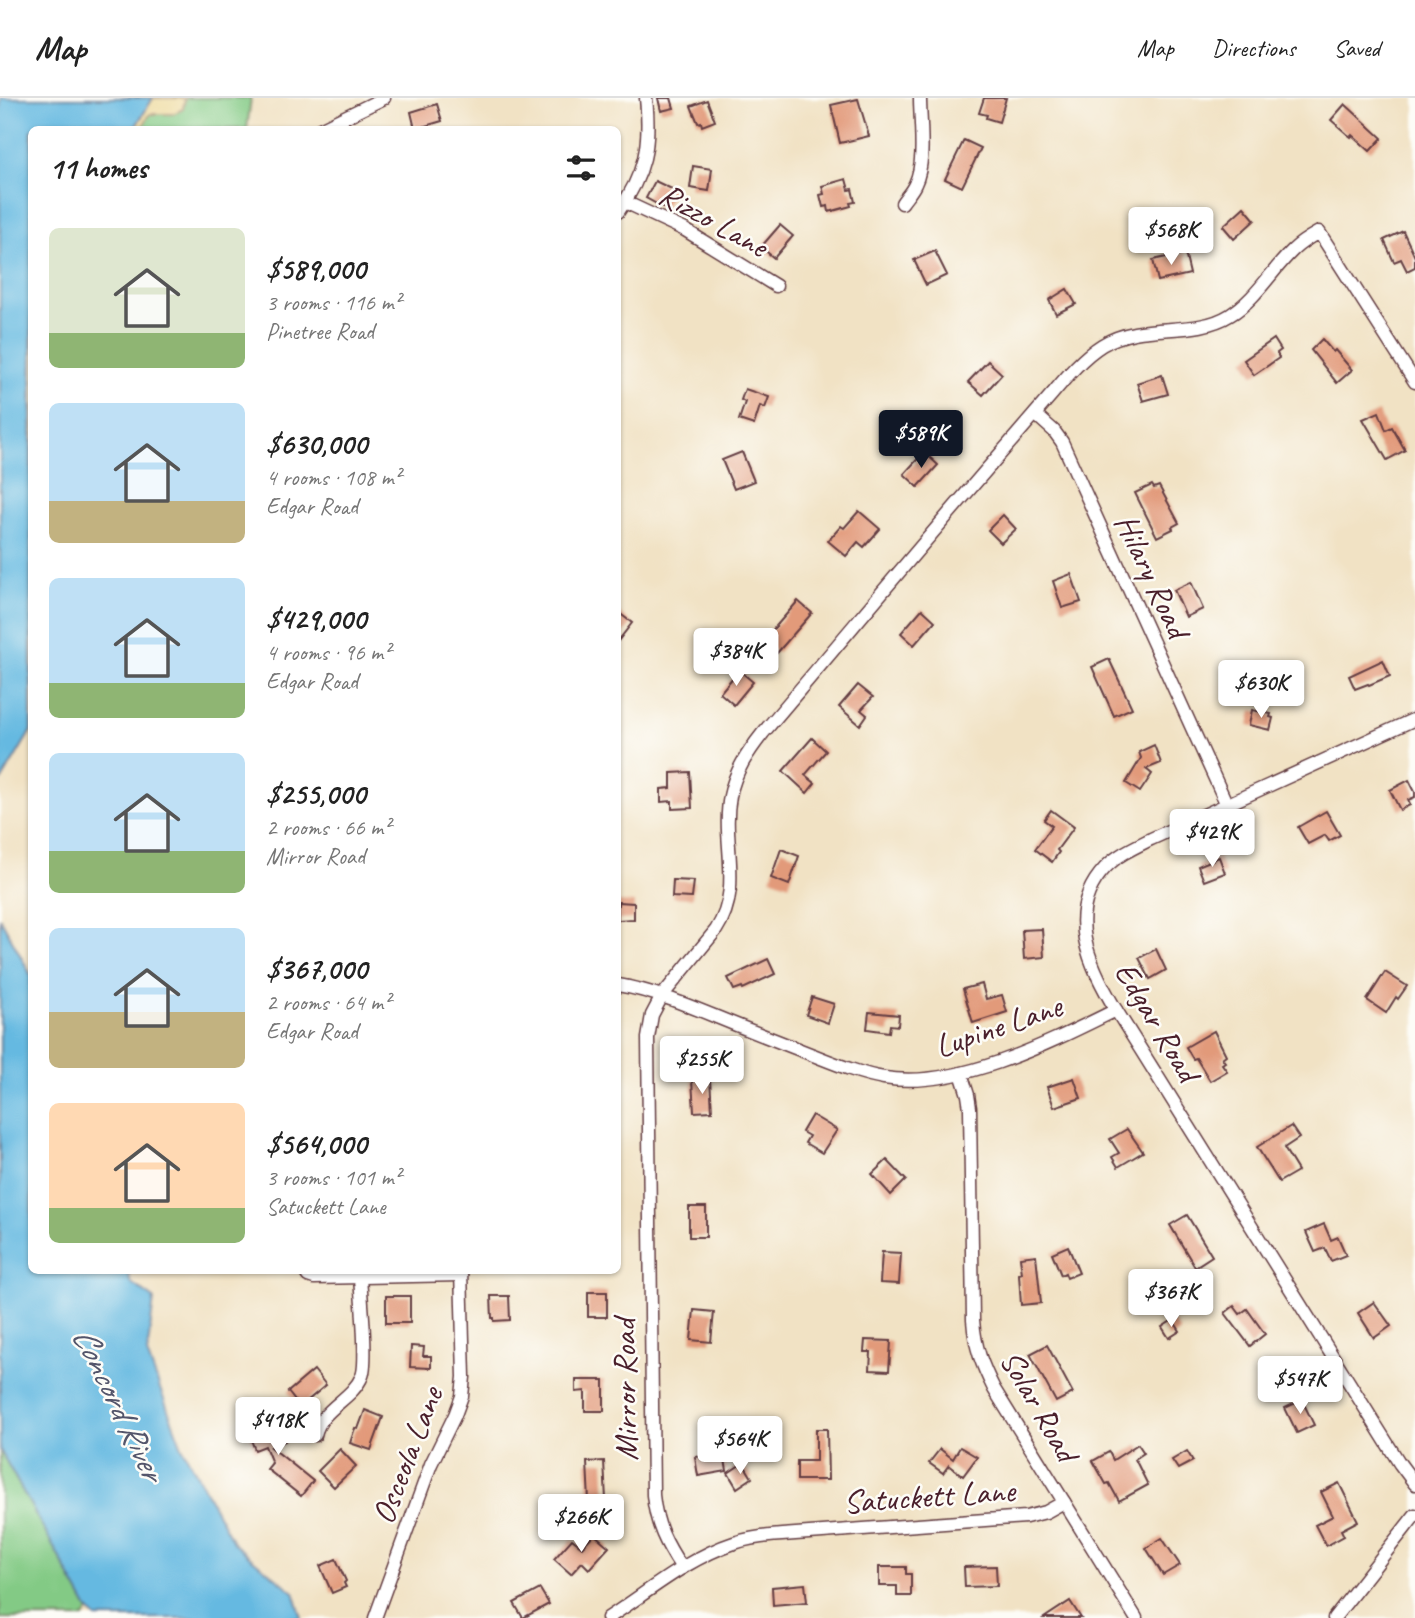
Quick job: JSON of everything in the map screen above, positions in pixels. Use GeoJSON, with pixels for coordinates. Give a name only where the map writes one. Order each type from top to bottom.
{"type":"FeatureCollection","features":[{"type":"Feature","properties":{"kind":"street"},"geometry":{"type":"LineString","coordinates":[[326,126],[384,98]]}},
{"type":"Feature","properties":{"kind":"street"},"geometry":{"type":"LineString","coordinates":[[621,207],[641,173],[645,158],[648,126],[646,98]]}},
{"type":"Feature","properties":{"kind":"street"},"geometry":{"type":"LineString","coordinates":[[902,203],[915,185],[919,174],[920,98]]}},
{"type":"Feature","properties":{"kind":"street","name":"Rizzo Lane"},"geometry":{"type":"LineString","coordinates":[[621,207],[685,230],[776,286]]}},
{"type":"Feature","properties":{"kind":"street","name":"Mirror Road"},"geometry":{"type":"LineString","coordinates":[[682,1568],[659,1527],[653,1495],[648,1038],[652,1015],[662,996],[724,919],[731,891],[728,811],[738,771],[745,758],[763,733],[1076,367],[1115,338],[1130,332],[1201,326],[1228,317],[1251,299],[1290,252],[1319,232],[1415,382]]}},
{"type":"Feature","properties":{"kind":"street","name":"Hilary Road"},"geometry":{"type":"LineString","coordinates":[[1035,414],[1062,442],[1227,805]]}},
{"type":"Feature","properties":{"kind":"street","name":"Edgar Road"},"geometry":{"type":"LineString","coordinates":[[1415,719],[1116,858],[1094,883],[1086,898],[1083,915],[1083,931],[1093,967],[1116,1010],[1415,1484]]}},
{"type":"Feature","properties":{"kind":"street","name":"Lupine Lane"},"geometry":{"type":"LineString","coordinates":[[621,986],[662,996],[844,1067],[884,1078],[905,1080],[961,1073],[988,1065],[1042,1045],[1116,1010]]}},
{"type":"Feature","properties":{"kind":"street","name":"Solar Road"},"geometry":{"type":"LineString","coordinates":[[961,1073],[970,1108],[973,1320],[978,1355],[994,1389],[1136,1618]]}},
{"type":"Feature","properties":{"kind":"street"},"geometry":{"type":"LineString","coordinates":[[309,1274],[360,1277],[436,1274]]}},
{"type":"Feature","properties":{"kind":"street","name":"Osceola Lane"},"geometry":{"type":"LineString","coordinates":[[376,1616],[431,1464],[462,1396],[464,1377],[461,1274]]}},
{"type":"Feature","properties":{"kind":"street"},"geometry":{"type":"LineString","coordinates":[[315,1435],[319,1422],[353,1389],[363,1374],[360,1277]]}},
{"type":"Feature","properties":{"kind":"street","name":"Satuckett Lane"},"geometry":{"type":"LineString","coordinates":[[608,1618],[682,1568],[716,1550],[748,1539],[1026,1517],[1064,1502]]}},
{"type":"Feature","properties":{"kind":"street"},"geometry":{"type":"LineString","coordinates":[[1334,1618],[1415,1515]]}},
{"type":"Feature","properties":{"kind":"green space"},"geometry":{"type":"Polygon","coordinates":[[[153,98],[251,98],[247,126],[136,126],[153,98]]]}},
{"type":"Feature","properties":{"kind":"green space"},"geometry":{"type":"Polygon","coordinates":[[[0,1450],[89,1611],[84,1618],[0,1618],[0,1450]]]}},
{"type":"Feature","properties":{"kind":"sand"},"geometry":{"type":"Polygon","coordinates":[[[153,98],[185,98],[183,109],[173,114],[150,114],[143,126],[136,126],[153,98]]]}},
{"type":"Feature","properties":{"kind":"water"},"geometry":{"type":"Polygon","coordinates":[[[1,98],[153,98],[136,126],[28,126],[28,736],[0,783],[1,98]]]}},
{"type":"Feature","properties":{"kind":"water","name":"Concord River"},"geometry":{"type":"Polygon","coordinates":[[[0,918],[28,969],[28,1274],[129,1274],[130,1282],[154,1299],[147,1354],[182,1447],[234,1544],[294,1592],[302,1618],[97,1618],[89,1611],[0,1450],[0,918]]]}},
{"type":"Feature","properties":{"kind":"building"},"geometry":{"type":"Polygon","coordinates":[[[658,98],[671,98],[674,108],[661,111],[658,98]]]}},
{"type":"Feature","properties":{"kind":"building"},"geometry":{"type":"Polygon","coordinates":[[[984,98],[1006,98],[999,122],[979,113],[984,98]]]}},
{"type":"Feature","properties":{"kind":"building"},"geometry":{"type":"Polygon","coordinates":[[[858,99],[869,136],[840,143],[831,105],[858,99]]]}},
{"type":"Feature","properties":{"kind":"building"},"geometry":{"type":"Polygon","coordinates":[[[707,100],[715,121],[702,126],[691,106],[707,100]]]}},
{"type":"Feature","properties":{"kind":"building"},"geometry":{"type":"Polygon","coordinates":[[[437,104],[442,121],[414,126],[411,112],[437,104]]]}},
{"type":"Feature","properties":{"kind":"building"},"geometry":{"type":"Polygon","coordinates":[[[1345,104],[1382,138],[1370,151],[1331,120],[1345,104]]]}},
{"type":"Feature","properties":{"kind":"building"},"geometry":{"type":"Polygon","coordinates":[[[964,140],[981,148],[962,187],[945,179],[964,140]]]}},
{"type":"Feature","properties":{"kind":"building"},"geometry":{"type":"Polygon","coordinates":[[[693,166],[712,169],[709,191],[690,188],[693,166]]]}},
{"type":"Feature","properties":{"kind":"building"},"geometry":{"type":"Polygon","coordinates":[[[846,179],[855,202],[850,203],[851,206],[829,212],[828,206],[823,207],[820,195],[824,194],[822,186],[846,179]]]}},
{"type":"Feature","properties":{"kind":"building"},"geometry":{"type":"Polygon","coordinates":[[[655,181],[674,190],[664,208],[646,198],[655,181]]]}},
{"type":"Feature","properties":{"kind":"building"},"geometry":{"type":"Polygon","coordinates":[[[1244,207],[1255,220],[1234,239],[1223,226],[1244,207]]]}},
{"type":"Feature","properties":{"kind":"building"},"geometry":{"type":"Polygon","coordinates":[[[780,225],[793,236],[774,258],[761,247],[780,225]]]}},
{"type":"Feature","properties":{"kind":"building"},"geometry":{"type":"Polygon","coordinates":[[[1403,231],[1415,257],[1415,267],[1407,271],[1401,259],[1394,262],[1384,240],[1403,231]]]}},
{"type":"Feature","properties":{"kind":"building"},"geometry":{"type":"Polygon","coordinates":[[[935,251],[947,275],[926,285],[914,260],[935,251]]]}},
{"type":"Feature","properties":{"kind":"building"},"geometry":{"type":"Polygon","coordinates":[[[1185,253],[1190,274],[1158,281],[1153,260],[1185,253]]]}},
{"type":"Feature","properties":{"kind":"building"},"geometry":{"type":"Polygon","coordinates":[[[1067,289],[1076,304],[1056,314],[1049,300],[1067,289]]]}},
{"type":"Feature","properties":{"kind":"building"},"geometry":{"type":"Polygon","coordinates":[[[1274,339],[1281,350],[1277,353],[1279,358],[1254,375],[1244,360],[1274,339]]]}},
{"type":"Feature","properties":{"kind":"building"},"geometry":{"type":"Polygon","coordinates":[[[1322,339],[1352,370],[1337,383],[1311,350],[1322,339]]]}},
{"type":"Feature","properties":{"kind":"building"},"geometry":{"type":"Polygon","coordinates":[[[988,361],[1002,374],[983,395],[968,382],[988,361]]]}},
{"type":"Feature","properties":{"kind":"building"},"geometry":{"type":"Polygon","coordinates":[[[1162,375],[1168,394],[1143,401],[1137,383],[1162,375]]]}},
{"type":"Feature","properties":{"kind":"building"},"geometry":{"type":"Polygon","coordinates":[[[745,389],[769,397],[765,408],[760,406],[754,425],[739,420],[745,402],[741,400],[745,389]]]}},
{"type":"Feature","properties":{"kind":"building"},"geometry":{"type":"Polygon","coordinates":[[[1379,412],[1386,430],[1392,427],[1405,450],[1387,460],[1363,419],[1379,412]]]}},
{"type":"Feature","properties":{"kind":"building"},"geometry":{"type":"Polygon","coordinates":[[[742,452],[754,481],[734,489],[722,460],[742,452]]]}},
{"type":"Feature","properties":{"kind":"building"},"geometry":{"type":"Polygon","coordinates":[[[924,452],[938,465],[918,487],[904,474],[924,452]]]}},
{"type":"Feature","properties":{"kind":"building"},"geometry":{"type":"Polygon","coordinates":[[[1152,485],[1154,488],[1159,486],[1179,523],[1157,537],[1135,493],[1152,485]]]}},
{"type":"Feature","properties":{"kind":"building"},"geometry":{"type":"Polygon","coordinates":[[[859,511],[880,529],[864,547],[858,542],[846,556],[828,541],[859,511]]]}},
{"type":"Feature","properties":{"kind":"building"},"geometry":{"type":"Polygon","coordinates":[[[1003,515],[1016,529],[1001,543],[988,530],[1003,515]]]}},
{"type":"Feature","properties":{"kind":"building"},"geometry":{"type":"Polygon","coordinates":[[[1071,574],[1081,602],[1062,608],[1053,581],[1071,574]]]}},
{"type":"Feature","properties":{"kind":"building"},"geometry":{"type":"Polygon","coordinates":[[[1191,582],[1203,609],[1186,617],[1174,590],[1191,582]]]}},
{"type":"Feature","properties":{"kind":"building"},"geometry":{"type":"Polygon","coordinates":[[[798,601],[812,613],[777,653],[763,641],[798,601]]]}},
{"type":"Feature","properties":{"kind":"building"},"geometry":{"type":"Polygon","coordinates":[[[922,609],[935,621],[914,645],[901,633],[922,609]]]}},
{"type":"Feature","properties":{"kind":"building"},"geometry":{"type":"Polygon","coordinates":[[[621,614],[632,623],[621,637],[621,614]]]}},
{"type":"Feature","properties":{"kind":"building"},"geometry":{"type":"Polygon","coordinates":[[[1109,659],[1132,708],[1114,716],[1092,667],[1109,659]]]}},
{"type":"Feature","properties":{"kind":"building"},"geometry":{"type":"Polygon","coordinates":[[[1383,660],[1390,676],[1355,689],[1349,676],[1383,660]]]}},
{"type":"Feature","properties":{"kind":"building"},"geometry":{"type":"Polygon","coordinates":[[[739,670],[753,682],[734,705],[720,693],[739,670]]]}},
{"type":"Feature","properties":{"kind":"building"},"geometry":{"type":"Polygon","coordinates":[[[858,685],[873,697],[861,710],[867,715],[860,725],[839,707],[858,685]]]}},
{"type":"Feature","properties":{"kind":"building"},"geometry":{"type":"Polygon","coordinates":[[[1252,710],[1271,714],[1270,717],[1273,718],[1270,730],[1249,725],[1252,710]]]}},
{"type":"Feature","properties":{"kind":"building"},"geometry":{"type":"Polygon","coordinates":[[[812,738],[826,751],[805,775],[815,783],[807,793],[783,771],[812,738]]]}},
{"type":"Feature","properties":{"kind":"building"},"geometry":{"type":"Polygon","coordinates":[[[1154,745],[1161,763],[1146,769],[1152,774],[1140,792],[1126,783],[1141,758],[1139,752],[1154,745]]]}},
{"type":"Feature","properties":{"kind":"building"},"geometry":{"type":"Polygon","coordinates":[[[690,772],[692,808],[672,809],[672,801],[661,802],[661,789],[671,788],[671,773],[690,772]]]}},
{"type":"Feature","properties":{"kind":"building"},"geometry":{"type":"Polygon","coordinates":[[[1409,780],[1415,797],[1408,800],[1410,805],[1400,810],[1390,790],[1409,780]]]}},
{"type":"Feature","properties":{"kind":"building"},"geometry":{"type":"Polygon","coordinates":[[[1051,810],[1074,827],[1057,850],[1059,852],[1052,862],[1035,849],[1052,826],[1044,820],[1051,810]]]}},
{"type":"Feature","properties":{"kind":"building"},"geometry":{"type":"Polygon","coordinates":[[[1326,811],[1340,835],[1329,841],[1325,835],[1308,844],[1298,827],[1326,811]]]}},
{"type":"Feature","properties":{"kind":"building"},"geometry":{"type":"Polygon","coordinates":[[[781,849],[799,856],[789,885],[771,878],[781,849]]]}},
{"type":"Feature","properties":{"kind":"building"},"geometry":{"type":"Polygon","coordinates":[[[1219,857],[1225,873],[1204,881],[1198,866],[1219,857]]]}},
{"type":"Feature","properties":{"kind":"building"},"geometry":{"type":"Polygon","coordinates":[[[673,880],[694,881],[692,898],[672,897],[673,880]]]}},
{"type":"Feature","properties":{"kind":"building"},"geometry":{"type":"Polygon","coordinates":[[[621,902],[634,903],[634,919],[621,920],[621,902]]]}},
{"type":"Feature","properties":{"kind":"building"},"geometry":{"type":"Polygon","coordinates":[[[1042,929],[1044,957],[1024,959],[1022,930],[1042,929]]]}},
{"type":"Feature","properties":{"kind":"building"},"geometry":{"type":"Polygon","coordinates":[[[1156,949],[1166,970],[1150,979],[1139,958],[1156,949]]]}},
{"type":"Feature","properties":{"kind":"building"},"geometry":{"type":"Polygon","coordinates":[[[768,959],[775,974],[743,989],[734,990],[728,978],[768,959]]]}},
{"type":"Feature","properties":{"kind":"building"},"geometry":{"type":"Polygon","coordinates":[[[1385,972],[1407,986],[1386,1013],[1367,1000],[1385,972]]]}},
{"type":"Feature","properties":{"kind":"building"},"geometry":{"type":"Polygon","coordinates":[[[982,984],[986,999],[1002,995],[1007,1012],[973,1023],[963,989],[982,984]]]}},
{"type":"Feature","properties":{"kind":"building"},"geometry":{"type":"Polygon","coordinates":[[[812,997],[834,1004],[828,1023],[806,1015],[812,997]]]}},
{"type":"Feature","properties":{"kind":"building"},"geometry":{"type":"Polygon","coordinates":[[[869,1012],[899,1015],[898,1026],[890,1025],[889,1032],[867,1029],[869,1012]]]}},
{"type":"Feature","properties":{"kind":"building"},"geometry":{"type":"Polygon","coordinates":[[[1214,1031],[1226,1055],[1222,1058],[1225,1062],[1222,1064],[1227,1071],[1210,1081],[1186,1047],[1214,1031]]]}},
{"type":"Feature","properties":{"kind":"building"},"geometry":{"type":"Polygon","coordinates":[[[1074,1078],[1081,1098],[1054,1107],[1047,1087],[1074,1078]]]}},
{"type":"Feature","properties":{"kind":"building"},"geometry":{"type":"Polygon","coordinates":[[[710,1079],[712,1111],[694,1112],[692,1080],[710,1079]]]}},
{"type":"Feature","properties":{"kind":"building"},"geometry":{"type":"Polygon","coordinates":[[[812,1115],[837,1130],[822,1153],[805,1143],[809,1136],[802,1132],[812,1115]]]}},
{"type":"Feature","properties":{"kind":"building"},"geometry":{"type":"Polygon","coordinates":[[[1291,1126],[1299,1138],[1284,1148],[1298,1171],[1279,1182],[1257,1147],[1291,1126]]]}},
{"type":"Feature","properties":{"kind":"building"},"geometry":{"type":"Polygon","coordinates":[[[1127,1129],[1143,1152],[1118,1167],[1112,1157],[1119,1153],[1110,1139],[1127,1129]]]}},
{"type":"Feature","properties":{"kind":"building"},"geometry":{"type":"Polygon","coordinates":[[[887,1160],[906,1180],[891,1195],[872,1174],[887,1160]]]}},
{"type":"Feature","properties":{"kind":"building"},"geometry":{"type":"Polygon","coordinates":[[[689,1207],[706,1207],[706,1237],[689,1237],[689,1207]]]}},
{"type":"Feature","properties":{"kind":"building"},"geometry":{"type":"Polygon","coordinates":[[[1187,1215],[1212,1256],[1195,1267],[1170,1225],[1187,1215]]]}},
{"type":"Feature","properties":{"kind":"building"},"geometry":{"type":"Polygon","coordinates":[[[1324,1224],[1331,1240],[1338,1237],[1346,1255],[1331,1261],[1325,1248],[1315,1252],[1306,1232],[1324,1224]]]}},
{"type":"Feature","properties":{"kind":"building"},"geometry":{"type":"Polygon","coordinates":[[[1068,1246],[1079,1273],[1067,1278],[1065,1273],[1061,1275],[1052,1253],[1068,1246]]]}},
{"type":"Feature","properties":{"kind":"building"},"geometry":{"type":"Polygon","coordinates":[[[882,1252],[901,1253],[899,1284],[880,1283],[882,1252]]]}},
{"type":"Feature","properties":{"kind":"building"},"geometry":{"type":"Polygon","coordinates":[[[1036,1255],[1041,1303],[1021,1305],[1020,1257],[1036,1255]]]}},
{"type":"Feature","properties":{"kind":"building"},"geometry":{"type":"Polygon","coordinates":[[[588,1292],[607,1292],[607,1317],[588,1317],[588,1292]]]}},
{"type":"Feature","properties":{"kind":"building"},"geometry":{"type":"Polygon","coordinates":[[[386,1296],[410,1296],[410,1323],[386,1323],[386,1296]]]}},
{"type":"Feature","properties":{"kind":"building"},"geometry":{"type":"Polygon","coordinates":[[[491,1296],[509,1296],[510,1320],[494,1321],[491,1296]]]}},
{"type":"Feature","properties":{"kind":"building"},"geometry":{"type":"Polygon","coordinates":[[[1374,1302],[1391,1326],[1374,1338],[1358,1313],[1374,1302]]]}},
{"type":"Feature","properties":{"kind":"building"},"geometry":{"type":"Polygon","coordinates":[[[1234,1306],[1240,1314],[1247,1309],[1265,1334],[1250,1346],[1225,1313],[1234,1306]]]}},
{"type":"Feature","properties":{"kind":"building"},"geometry":{"type":"Polygon","coordinates":[[[694,1310],[714,1312],[711,1342],[691,1340],[694,1310]]]}},
{"type":"Feature","properties":{"kind":"building"},"geometry":{"type":"Polygon","coordinates":[[[1173,1320],[1180,1331],[1169,1338],[1162,1327],[1173,1320]]]}},
{"type":"Feature","properties":{"kind":"building"},"geometry":{"type":"Polygon","coordinates":[[[865,1340],[891,1341],[889,1371],[870,1370],[871,1352],[864,1352],[865,1340]]]}},
{"type":"Feature","properties":{"kind":"building"},"geometry":{"type":"Polygon","coordinates":[[[1047,1345],[1073,1393],[1056,1402],[1030,1354],[1047,1345]]]}},
{"type":"Feature","properties":{"kind":"building"},"geometry":{"type":"Polygon","coordinates":[[[411,1346],[424,1347],[423,1356],[431,1356],[431,1368],[410,1367],[411,1346]]]}},
{"type":"Feature","properties":{"kind":"building"},"geometry":{"type":"Polygon","coordinates":[[[314,1370],[326,1385],[300,1407],[288,1392],[314,1370]]]}},
{"type":"Feature","properties":{"kind":"building"},"geometry":{"type":"Polygon","coordinates":[[[576,1380],[604,1380],[604,1411],[585,1411],[585,1391],[576,1392],[576,1380]]]}},
{"type":"Feature","properties":{"kind":"building"},"geometry":{"type":"Polygon","coordinates":[[[1302,1400],[1314,1425],[1297,1433],[1285,1408],[1302,1400]]]}},
{"type":"Feature","properties":{"kind":"building"},"geometry":{"type":"Polygon","coordinates":[[[365,1410],[383,1417],[371,1450],[350,1443],[365,1410]]]}},
{"type":"Feature","properties":{"kind":"building"},"geometry":{"type":"Polygon","coordinates":[[[265,1419],[270,1431],[279,1427],[285,1441],[271,1447],[313,1481],[301,1496],[267,1469],[272,1463],[265,1446],[255,1450],[246,1427],[265,1419]]]}},
{"type":"Feature","properties":{"kind":"building"},"geometry":{"type":"Polygon","coordinates":[[[816,1429],[827,1429],[828,1480],[797,1480],[797,1461],[816,1461],[816,1429]]]}},
{"type":"Feature","properties":{"kind":"building"},"geometry":{"type":"Polygon","coordinates":[[[1138,1444],[1144,1453],[1135,1459],[1148,1485],[1119,1501],[1093,1461],[1109,1452],[1113,1460],[1138,1444]]]}},
{"type":"Feature","properties":{"kind":"building"},"geometry":{"type":"Polygon","coordinates":[[[960,1447],[977,1457],[963,1476],[949,1465],[943,1473],[929,1463],[940,1449],[953,1459],[960,1447]]]}},
{"type":"Feature","properties":{"kind":"building"},"geometry":{"type":"Polygon","coordinates":[[[340,1449],[356,1466],[334,1487],[318,1471],[340,1449]]]}},
{"type":"Feature","properties":{"kind":"building"},"geometry":{"type":"Polygon","coordinates":[[[1187,1451],[1193,1461],[1178,1469],[1172,1460],[1187,1451]]]}},
{"type":"Feature","properties":{"kind":"building"},"geometry":{"type":"Polygon","coordinates":[[[724,1453],[727,1471],[698,1476],[695,1457],[724,1453]]]}},
{"type":"Feature","properties":{"kind":"building"},"geometry":{"type":"Polygon","coordinates":[[[604,1461],[606,1500],[589,1501],[587,1462],[604,1461]]]}},
{"type":"Feature","properties":{"kind":"building"},"geometry":{"type":"Polygon","coordinates":[[[743,1463],[752,1478],[737,1488],[728,1473],[743,1463]]]}},
{"type":"Feature","properties":{"kind":"building"},"geometry":{"type":"Polygon","coordinates":[[[1339,1483],[1358,1521],[1341,1530],[1344,1536],[1326,1546],[1315,1525],[1333,1516],[1321,1492],[1339,1483]]]}},
{"type":"Feature","properties":{"kind":"building"},"geometry":{"type":"Polygon","coordinates":[[[594,1534],[609,1547],[589,1569],[582,1562],[571,1574],[554,1559],[572,1539],[582,1547],[594,1534]]]}},
{"type":"Feature","properties":{"kind":"building"},"geometry":{"type":"Polygon","coordinates":[[[1162,1538],[1180,1565],[1163,1575],[1146,1548],[1162,1538]]]}},
{"type":"Feature","properties":{"kind":"building"},"geometry":{"type":"Polygon","coordinates":[[[336,1559],[346,1587],[332,1593],[320,1566],[336,1559]]]}},
{"type":"Feature","properties":{"kind":"building"},"geometry":{"type":"Polygon","coordinates":[[[996,1566],[997,1586],[965,1587],[964,1567],[996,1566]]]}},
{"type":"Feature","properties":{"kind":"building"},"geometry":{"type":"Polygon","coordinates":[[[879,1567],[906,1567],[906,1574],[911,1574],[911,1596],[897,1596],[897,1586],[879,1586],[879,1567]]]}},
{"type":"Feature","properties":{"kind":"building"},"geometry":{"type":"Polygon","coordinates":[[[805,1584],[807,1602],[773,1605],[772,1587],[805,1584]]]}},
{"type":"Feature","properties":{"kind":"building"},"geometry":{"type":"Polygon","coordinates":[[[540,1589],[549,1604],[523,1618],[514,1603],[540,1589]]]}},
{"type":"Feature","properties":{"kind":"building"},"geometry":{"type":"Polygon","coordinates":[[[1070,1601],[1081,1618],[1044,1618],[1070,1601]]]}}]}
